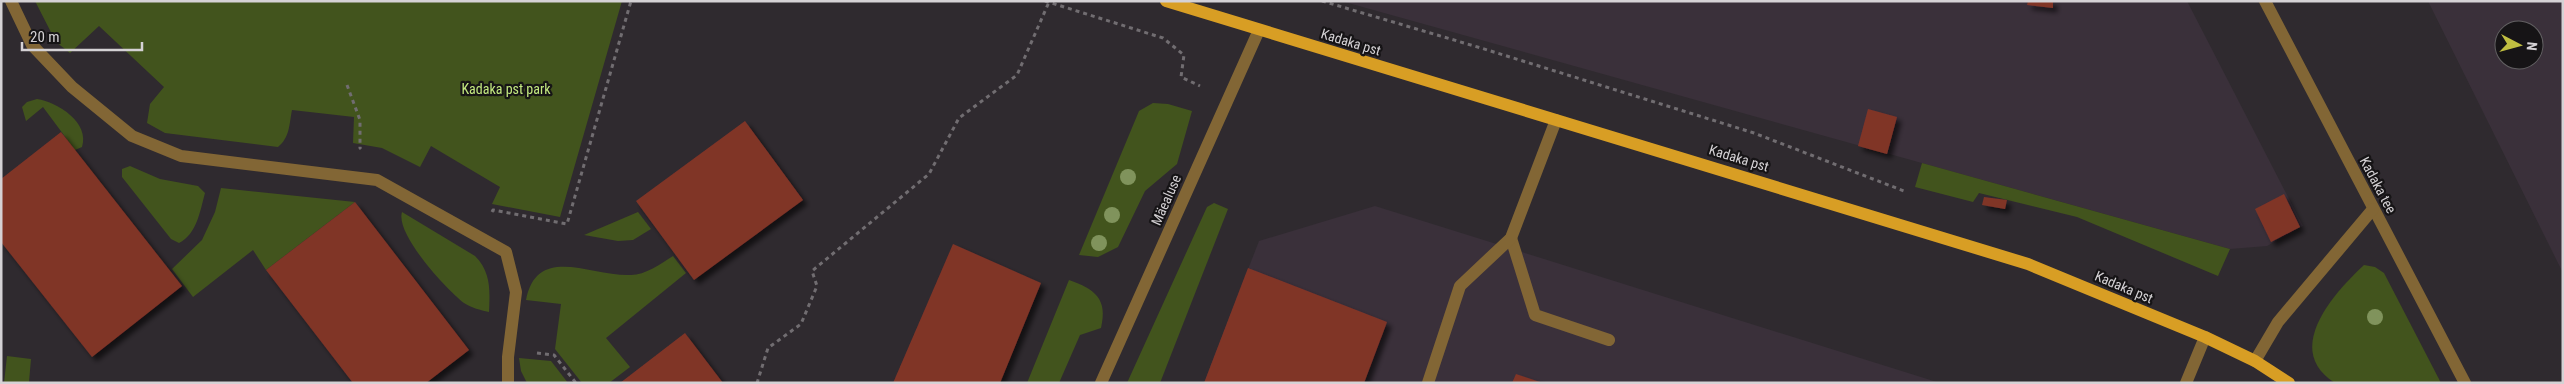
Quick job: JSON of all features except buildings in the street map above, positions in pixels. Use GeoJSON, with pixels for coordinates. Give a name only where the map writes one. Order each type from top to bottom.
{"type":"FeatureCollection","features":[{"type":"Feature","properties":{"kind":"main road","name":"Kadaka pst"},"geometry":{"type":"LineString","coordinates":[[1166,1],[2028,264],[2205,338],[2255,362],[2289,383]]}},
{"type":"Feature","properties":{"kind":"street"},"geometry":{"type":"LineString","coordinates":[[11,1],[32,45],[72,86],[132,136],[181,156],[377,180],[506,252],[516,292],[509,350],[508,383]]}},
{"type":"Feature","properties":{"kind":"street","name":"Kadaka tee"},"geometry":{"type":"LineString","coordinates":[[2265,1],[2466,383]]}},
{"type":"Feature","properties":{"kind":"street","name":"Mäealuse"},"geometry":{"type":"LineString","coordinates":[[1101,383],[1259,30]]}},
{"type":"Feature","properties":{"kind":"street"},"geometry":{"type":"LineString","coordinates":[[1428,383],[1460,286],[1511,238],[1556,120]]}},
{"type":"Feature","properties":{"kind":"street"},"geometry":{"type":"LineString","coordinates":[[2255,362],[2278,322],[2374,209]]}},
{"type":"Feature","properties":{"kind":"street"},"geometry":{"type":"LineString","coordinates":[[1511,238],[1535,315],[1609,340]]}},
{"type":"Feature","properties":{"kind":"street"},"geometry":{"type":"LineString","coordinates":[[2186,383],[2205,338]]}},
{"type":"Feature","properties":{"kind":"path"},"geometry":{"type":"LineString","coordinates":[[478,236],[494,210],[566,224],[631,1]]}},
{"type":"Feature","properties":{"kind":"path"},"geometry":{"type":"LineString","coordinates":[[1322,1],[1481,48],[1754,133],[1904,191]]}},
{"type":"Feature","properties":{"kind":"path"},"geometry":{"type":"LineString","coordinates":[[757,383],[768,348],[801,324],[817,286],[812,271],[929,174],[959,118],[1017,75],[1047,2],[1162,38],[1184,55],[1181,77],[1200,86]]}},
{"type":"Feature","properties":{"kind":"path"},"geometry":{"type":"LineString","coordinates":[[509,350],[554,355],[576,383]]}},
{"type":"Feature","properties":{"kind":"shaded area"},"geometry":{"type":"Polygon","coordinates":[[[1341,1],[2187,1],[2303,226],[2267,246],[2230,249],[1341,1]]]}},
{"type":"Feature","properties":{"kind":"shaded area"},"geometry":{"type":"Polygon","coordinates":[[[2428,1],[2563,1],[2563,273],[2428,1]]]}},
{"type":"Feature","properties":{"kind":"shaded area"},"geometry":{"type":"Polygon","coordinates":[[[1375,206],[1940,383],[1204,383],[1259,241],[1375,206]]]}},
{"type":"Feature","properties":{"kind":"green space","name":"Kadaka pst park"},"geometry":{"type":"Polygon","coordinates":[[[35,1],[622,1],[560,217],[492,204],[500,187],[431,146],[420,167],[382,148],[353,143],[354,117],[292,110],[287,135],[278,147],[165,133],[147,123],[150,104],[164,87],[99,26],[70,53],[56,42],[35,1]]]}},
{"type":"Feature","properties":{"kind":"green space"},"geometry":{"type":"Polygon","coordinates":[[[37,99],[63,109],[77,122],[83,138],[82,147],[75,150],[43,107],[26,121],[22,107],[27,102],[37,99]]]}},
{"type":"Feature","properties":{"kind":"green space"},"geometry":{"type":"Polygon","coordinates":[[[1153,103],[1168,104],[1192,111],[1177,164],[1145,191],[1118,247],[1098,257],[1079,255],[1139,111],[1153,103]]]}},
{"type":"Feature","properties":{"kind":"green space"},"geometry":{"type":"Polygon","coordinates":[[[1922,163],[2230,249],[2218,276],[2077,217],[1979,193],[1973,202],[1915,187],[1922,163]]]}},
{"type":"Feature","properties":{"kind":"green space"},"geometry":{"type":"Polygon","coordinates":[[[130,166],[160,179],[198,186],[205,193],[194,228],[185,239],[179,243],[171,239],[122,177],[122,169],[130,166]]]}},
{"type":"Feature","properties":{"kind":"green space"},"geometry":{"type":"Polygon","coordinates":[[[221,188],[355,202],[266,270],[253,250],[193,297],[172,269],[202,240],[215,212],[221,188]]]}},
{"type":"Feature","properties":{"kind":"green space"},"geometry":{"type":"Polygon","coordinates":[[[1214,203],[1228,209],[1160,383],[1127,383],[1207,207],[1214,203]]]}},
{"type":"Feature","properties":{"kind":"green space"},"geometry":{"type":"Polygon","coordinates":[[[402,212],[475,256],[487,275],[489,312],[476,309],[464,303],[435,274],[406,234],[402,222],[402,212]]]}},
{"type":"Feature","properties":{"kind":"green space"},"geometry":{"type":"Polygon","coordinates":[[[638,212],[651,229],[633,240],[618,241],[584,235],[638,212]]]}},
{"type":"Feature","properties":{"kind":"green space"},"geometry":{"type":"Polygon","coordinates":[[[673,256],[686,273],[606,338],[630,367],[609,383],[582,383],[555,349],[561,304],[526,300],[532,283],[542,272],[554,268],[568,267],[636,275],[653,268],[673,256]]]}},
{"type":"Feature","properties":{"kind":"green space"},"geometry":{"type":"Polygon","coordinates":[[[2364,265],[2375,267],[2384,273],[2441,383],[2335,383],[2320,370],[2313,355],[2313,339],[2318,322],[2339,291],[2364,265]]]}},
{"type":"Feature","properties":{"kind":"green space"},"geometry":{"type":"Polygon","coordinates":[[[1069,280],[1092,291],[1101,302],[1103,318],[1101,328],[1080,335],[1059,383],[1027,383],[1069,280]]]}},
{"type":"Feature","properties":{"kind":"green space"},"geometry":{"type":"Polygon","coordinates":[[[7,356],[31,359],[29,382],[32,383],[4,383],[7,356]]]}},
{"type":"Feature","properties":{"kind":"green space"},"geometry":{"type":"Polygon","coordinates":[[[519,358],[551,361],[568,383],[527,383],[521,371],[519,358]]]}}]}
